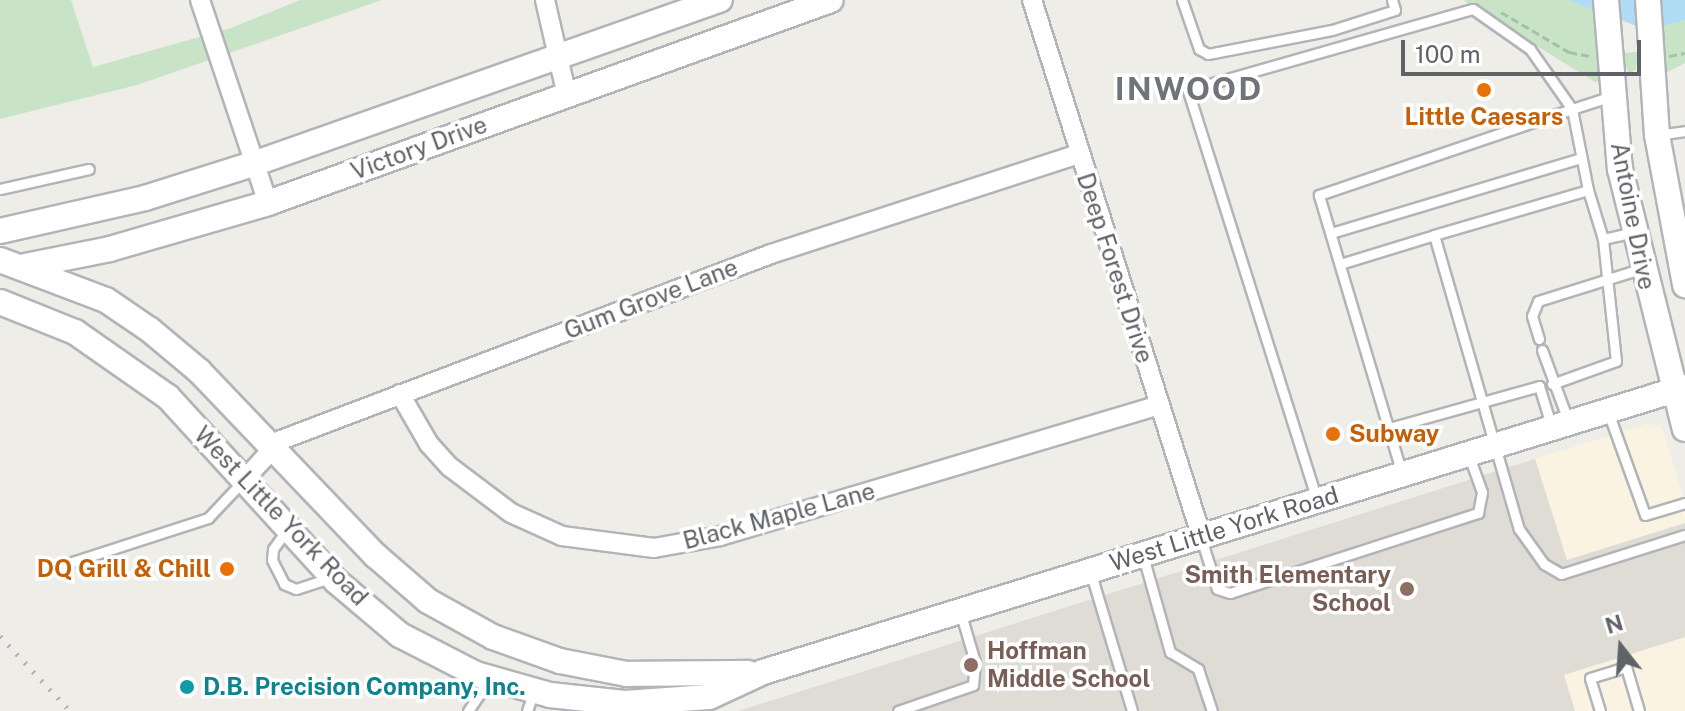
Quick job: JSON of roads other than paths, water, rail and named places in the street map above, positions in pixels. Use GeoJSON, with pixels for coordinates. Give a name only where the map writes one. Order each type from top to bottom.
{"type":"FeatureCollection","features":[{"type":"Feature","properties":{"kind":"street"},"geometry":{"type":"LineString","coordinates":[[200,0],[268,203]]}},
{"type":"Feature","properties":{"kind":"street"},"geometry":{"type":"LineString","coordinates":[[545,0],[567,96]]}},
{"type":"Feature","properties":{"kind":"street","name":"Victory Drive"},"geometry":{"type":"LineString","coordinates":[[0,231],[145,198],[253,164],[720,0]]}},
{"type":"Feature","properties":{"kind":"street","name":"Victory Drive"},"geometry":{"type":"LineString","coordinates":[[0,269],[110,249],[268,203],[831,0]]}},
{"type":"Feature","properties":{"kind":"street","name":"Deep Forest Drive"},"geometry":{"type":"LineString","coordinates":[[1032,0],[1078,154],[1201,535]]}},
{"type":"Feature","properties":{"kind":"street","name":"Antoine Drive"},"geometry":{"type":"LineString","coordinates":[[1606,0],[1602,48],[1634,232],[1679,389],[1685,429]]}},
{"type":"Feature","properties":{"kind":"street","name":"Antoine Drive"},"geometry":{"type":"LineString","coordinates":[[1648,0],[1657,135],[1678,222],[1685,285]]}},
{"type":"Feature","properties":{"kind":"street","name":"Gum Grove Lane"},"geometry":{"type":"LineString","coordinates":[[243,481],[281,440],[771,254],[1078,154]]}},
{"type":"Feature","properties":{"kind":"street"},"geometry":{"type":"LineString","coordinates":[[106,300],[97,267],[110,249]]}},
{"type":"Feature","properties":{"kind":"street","name":"West Little York Road"},"geometry":{"type":"LineString","coordinates":[[0,260],[27,266],[106,300],[199,371],[375,555],[428,601],[493,637],[594,667],[709,695]]}},
{"type":"Feature","properties":{"kind":"street","name":"West Little York Road"},"geometry":{"type":"LineString","coordinates":[[0,302],[75,332],[168,397],[332,577],[400,635],[531,701],[589,705],[709,695],[763,672],[1679,389]]}},
{"type":"Feature","properties":{"kind":"street","name":"Black Maple Lane"},"geometry":{"type":"LineString","coordinates":[[400,394],[429,444],[450,467],[511,513],[562,536],[654,548],[720,536],[1159,405]]}},
{"type":"Feature","properties":{"kind":"street"},"geometry":{"type":"LineString","coordinates":[[589,705],[594,667]]}},
{"type":"Feature","properties":{"kind":"lane"},"geometry":{"type":"LineString","coordinates":[[1182,0],[1199,49],[1208,54],[1332,30],[1395,10],[1392,0]]}},
{"type":"Feature","properties":{"kind":"lane"},"geometry":{"type":"LineString","coordinates":[[1317,500],[1188,90],[1473,9],[1530,49],[1572,109],[1588,190],[1603,239],[1616,361],[1552,384]]}},
{"type":"Feature","properties":{"kind":"lane"},"geometry":{"type":"LineString","coordinates":[[1402,474],[1319,195],[1612,96]]}},
{"type":"Feature","properties":{"kind":"lane"},"geometry":{"type":"LineString","coordinates":[[1657,135],[1685,131]]}},
{"type":"Feature","properties":{"kind":"lane"},"geometry":{"type":"LineString","coordinates":[[1331,233],[1581,158]]}},
{"type":"Feature","properties":{"kind":"lane"},"geometry":{"type":"LineString","coordinates":[[0,189],[89,169]]}},
{"type":"Feature","properties":{"kind":"lane"},"geometry":{"type":"LineString","coordinates":[[1340,264],[1588,190]]}},
{"type":"Feature","properties":{"kind":"lane"},"geometry":{"type":"LineString","coordinates":[[1603,239],[1634,232]]}},
{"type":"Feature","properties":{"kind":"lane"},"geometry":{"type":"LineString","coordinates":[[1434,235],[1492,446],[1519,529],[1544,564],[1561,574],[1685,535]]}},
{"type":"Feature","properties":{"kind":"lane"},"geometry":{"type":"LineString","coordinates":[[1539,339],[1532,316],[1538,301],[1643,268]]}},
{"type":"Feature","properties":{"kind":"lane"},"geometry":{"type":"LineString","coordinates":[[1542,350],[1561,425]]}},
{"type":"Feature","properties":{"kind":"lane"},"geometry":{"type":"LineString","coordinates":[[1389,428],[1539,386],[1561,425]]}},
{"type":"Feature","properties":{"kind":"lane"},"geometry":{"type":"LineString","coordinates":[[1608,411],[1645,515],[1685,503]]}},
{"type":"Feature","properties":{"kind":"lane"},"geometry":{"type":"LineString","coordinates":[[1201,535],[1217,589],[1230,593],[1478,513],[1482,492],[1469,453]]}},
{"type":"Feature","properties":{"kind":"lane"},"geometry":{"type":"LineString","coordinates":[[72,562],[208,518],[243,481]]}},
{"type":"Feature","properties":{"kind":"lane"},"geometry":{"type":"LineString","coordinates":[[288,528],[273,549],[272,560],[284,584],[296,589],[332,577]]}},
{"type":"Feature","properties":{"kind":"lane"},"geometry":{"type":"LineString","coordinates":[[1143,554],[1170,652],[1198,669],[1212,711]]}},
{"type":"Feature","properties":{"kind":"lane"},"geometry":{"type":"LineString","coordinates":[[1090,570],[1132,711]]}},
{"type":"Feature","properties":{"kind":"lane"},"geometry":{"type":"LineString","coordinates":[[898,711],[973,685],[977,674],[960,611]]}},
{"type":"Feature","properties":{"kind":"lane"},"geometry":{"type":"LineString","coordinates":[[1600,711],[1590,678],[1626,667],[1639,711]]}},
{"type":"Feature","properties":{"kind":"lane"},"geometry":{"type":"LineString","coordinates":[[468,711],[489,678]]}},
{"type":"Feature","properties":{"kind":"water"},"geometry":{"type":"Polygon","coordinates":[[[1568,0],[1685,0],[1685,20],[1647,30],[1568,0]]]}},
{"type":"Feature","properties":{"kind":"railway"},"geometry":{"type":"LineString","coordinates":[[0,636],[70,711]]}},
{"type":"Feature","properties":{"kind":"place","name":"Little Caesars"},"geometry":{"type":"Point","coordinates":[1484,90]}},
{"type":"Feature","properties":{"kind":"place","name":"Subway"},"geometry":{"type":"Point","coordinates":[1333,434]}},
{"type":"Feature","properties":{"kind":"place","name":"DQ Grill & Chill"},"geometry":{"type":"Point","coordinates":[227,569]}},
{"type":"Feature","properties":{"kind":"place","name":"Smith Elementary School"},"geometry":{"type":"Point","coordinates":[1407,589]}},
{"type":"Feature","properties":{"kind":"place","name":"Hoffman Middle School"},"geometry":{"type":"Point","coordinates":[971,665]}},
{"type":"Feature","properties":{"kind":"place","name":"D.B. Precision Company, Inc."},"geometry":{"type":"Point","coordinates":[187,687]}},
{"type":"Feature","properties":{"kind":"district","name":"INWOOD"},"geometry":{"type":"Point","coordinates":[1189,89]}}]}
